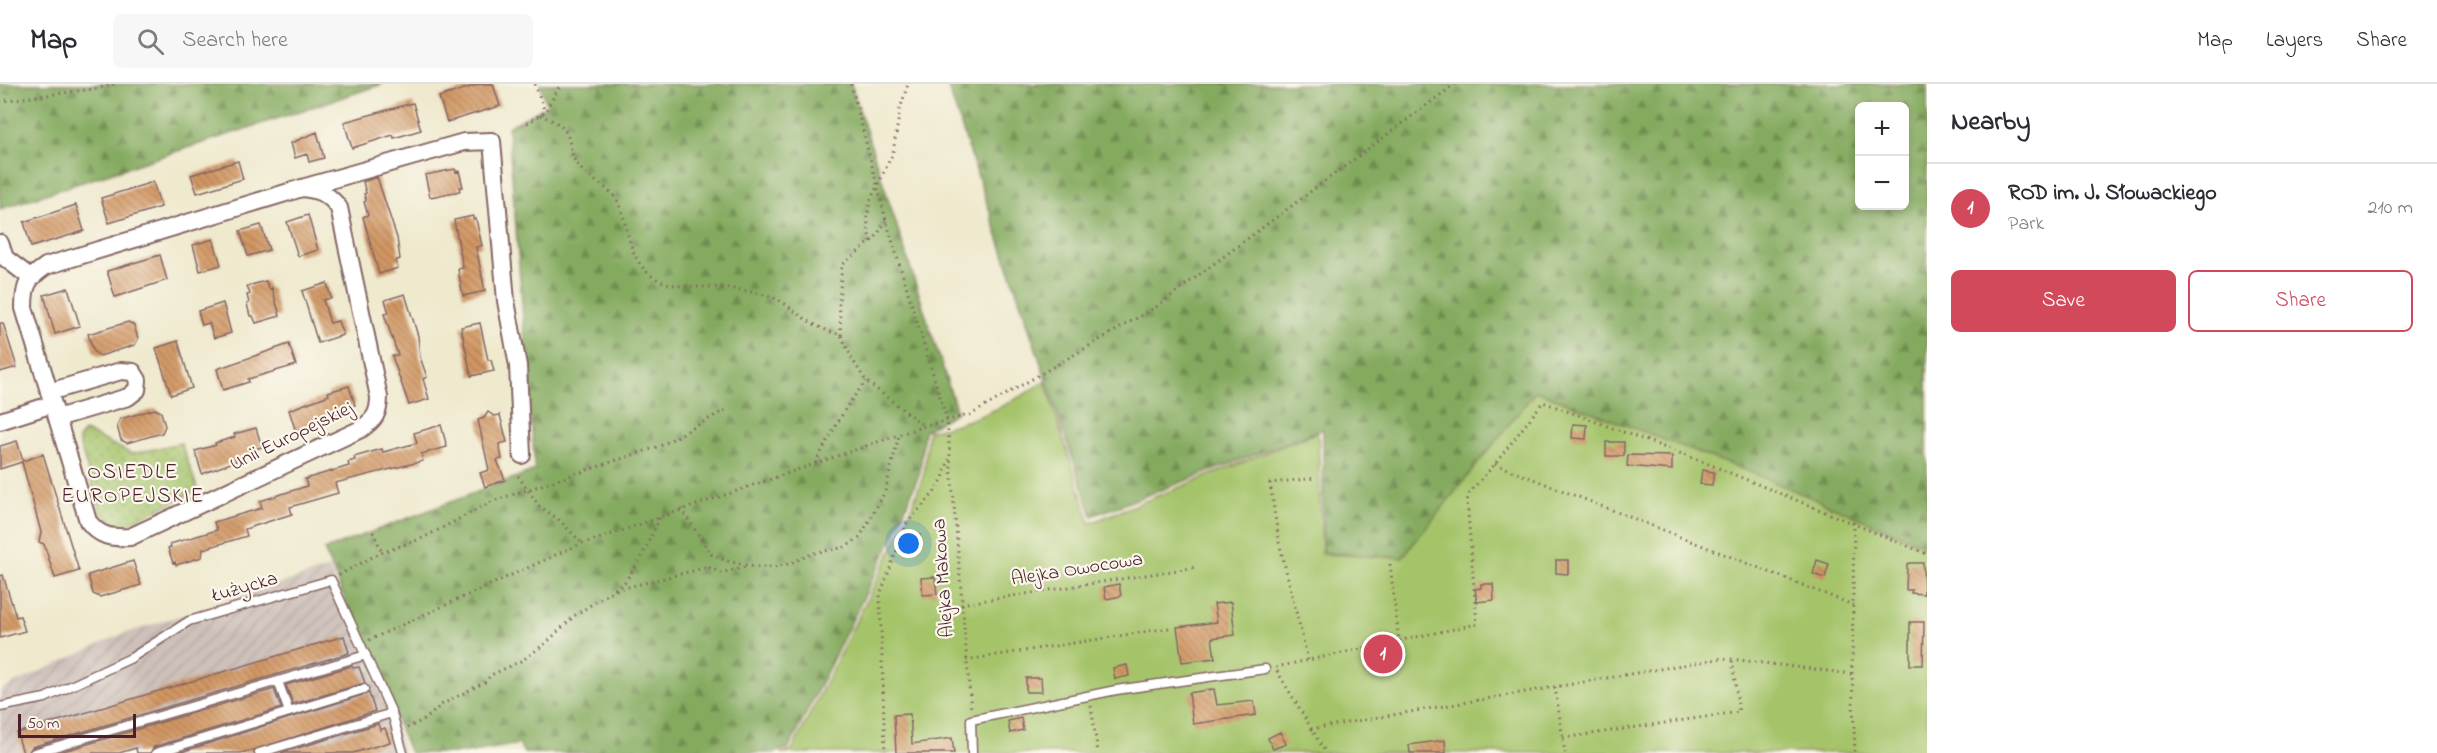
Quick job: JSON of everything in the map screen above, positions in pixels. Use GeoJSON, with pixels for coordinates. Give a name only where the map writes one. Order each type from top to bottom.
{"type":"FeatureCollection","features":[{"type":"Feature","properties":{"kind":"street"},"geometry":{"type":"LineString","coordinates":[[0,243],[5,258],[30,277],[46,266],[302,188],[464,142],[492,141],[506,301],[518,366],[522,455]]}},
{"type":"Feature","properties":{"kind":"street","name":"Unii Europejskiej"},"geometry":{"type":"LineString","coordinates":[[30,277],[24,292],[24,308],[88,521],[97,532],[111,538],[130,537],[361,429],[373,421],[379,410],[379,398],[339,208],[332,197],[319,189],[302,188]]}},
{"type":"Feature","properties":{"kind":"street"},"geometry":{"type":"LineString","coordinates":[[0,421],[53,405]]}},
{"type":"Feature","properties":{"kind":"lane"},"geometry":{"type":"LineString","coordinates":[[331,580],[392,713],[402,753]]}},
{"type":"Feature","properties":{"kind":"lane","name":"Łużycka"},"geometry":{"type":"LineString","coordinates":[[0,707],[45,698],[131,658],[189,621],[331,580]]}},
{"type":"Feature","properties":{"kind":"lane"},"geometry":{"type":"LineString","coordinates":[[34,753],[366,655]]}},
{"type":"Feature","properties":{"kind":"lane"},"geometry":{"type":"LineString","coordinates":[[972,753],[971,720],[1090,695],[1270,668]]}},
{"type":"Feature","properties":{"kind":"lane"},"geometry":{"type":"LineString","coordinates":[[278,681],[289,712]]}},
{"type":"Feature","properties":{"kind":"lane"},"geometry":{"type":"LineString","coordinates":[[156,753],[364,689]]}},
{"type":"Feature","properties":{"kind":"lane"},"geometry":{"type":"LineString","coordinates":[[259,753],[392,713]]}},
{"type":"Feature","properties":{"kind":"path"},"geometry":{"type":"LineString","coordinates":[[0,101],[94,89],[114,84]]}},
{"type":"Feature","properties":{"kind":"path"},"geometry":{"type":"LineString","coordinates":[[535,84],[545,112]]}},
{"type":"Feature","properties":{"kind":"path"},"geometry":{"type":"LineString","coordinates":[[527,123],[545,112],[561,84]]}},
{"type":"Feature","properties":{"kind":"path","name":"Alejka Makowa"},"geometry":{"type":"LineString","coordinates":[[851,84],[886,220],[946,420],[971,720]]}},
{"type":"Feature","properties":{"kind":"path"},"geometry":{"type":"LineString","coordinates":[[870,242],[867,218],[870,201],[893,153],[900,109],[908,84]]}},
{"type":"Feature","properties":{"kind":"path"},"geometry":{"type":"LineString","coordinates":[[360,644],[582,543],[592,542],[924,426],[972,414],[1156,307],[1455,84]]}},
{"type":"Feature","properties":{"kind":"path"},"geometry":{"type":"LineString","coordinates":[[540,116],[557,122],[568,135],[573,155],[580,169],[618,200],[634,257],[649,274],[659,280],[684,287],[709,285],[779,300],[827,331],[841,335]]}},
{"type":"Feature","properties":{"kind":"path"},"geometry":{"type":"LineString","coordinates":[[886,220],[870,242],[842,265],[839,302],[841,335],[866,381],[924,426]]}},
{"type":"Feature","properties":{"kind":"path"},"geometry":{"type":"LineString","coordinates":[[815,464],[847,406],[866,381]]}},
{"type":"Feature","properties":{"kind":"path"},"geometry":{"type":"LineString","coordinates":[[1326,753],[1270,668],[1477,624],[1468,511],[1470,492],[1543,402],[1706,463],[1927,554]]}},
{"type":"Feature","properties":{"kind":"path"},"geometry":{"type":"LineString","coordinates":[[331,580],[382,552],[423,538],[493,501],[660,446],[725,410]]}},
{"type":"Feature","properties":{"kind":"path"},"geometry":{"type":"LineString","coordinates":[[681,509],[712,555],[751,566],[774,567],[814,553],[846,547],[860,537],[885,492],[899,435]]}},
{"type":"Feature","properties":{"kind":"path"},"geometry":{"type":"LineString","coordinates":[[885,753],[880,595],[908,523],[934,493],[943,478],[949,457]]}},
{"type":"Feature","properties":{"kind":"path"},"geometry":{"type":"LineString","coordinates":[[1495,464],[1852,605]]}},
{"type":"Feature","properties":{"kind":"path"},"geometry":{"type":"LineString","coordinates":[[518,476],[539,506],[558,519],[582,543]]}},
{"type":"Feature","properties":{"kind":"path"},"geometry":{"type":"LineString","coordinates":[[1308,660],[1279,542],[1270,483],[1316,478]]}},
{"type":"Feature","properties":{"kind":"path"},"geometry":{"type":"LineString","coordinates":[[396,729],[407,728],[426,718],[441,705],[485,682],[491,675],[523,660],[546,643],[574,616],[624,583],[641,558],[661,516]]}},
{"type":"Feature","properties":{"kind":"path"},"geometry":{"type":"LineString","coordinates":[[1854,522],[1852,674],[1855,753]]}},
{"type":"Feature","properties":{"kind":"path"},"geometry":{"type":"LineString","coordinates":[[373,532],[382,552]]}},
{"type":"Feature","properties":{"kind":"path"},"geometry":{"type":"LineString","coordinates":[[1390,564],[1399,641]]}},
{"type":"Feature","properties":{"kind":"path"},"geometry":{"type":"LineString","coordinates":[[614,590],[708,567],[721,573],[751,566]]}},
{"type":"Feature","properties":{"kind":"path","name":"Alejka Owocowa"},"geometry":{"type":"LineString","coordinates":[[961,604],[1197,567]]}},
{"type":"Feature","properties":{"kind":"path"},"geometry":{"type":"LineString","coordinates":[[966,660],[1169,628]]}},
{"type":"Feature","properties":{"kind":"path"},"geometry":{"type":"LineString","coordinates":[[1311,729],[1712,660],[1732,659],[1852,674]]}},
{"type":"Feature","properties":{"kind":"path"},"geometry":{"type":"LineString","coordinates":[[1563,738],[1738,712],[1732,659]]}},
{"type":"Feature","properties":{"kind":"path"},"geometry":{"type":"LineString","coordinates":[[1555,687],[1565,753]]}},
{"type":"Feature","properties":{"kind":"path"},"geometry":{"type":"LineString","coordinates":[[1090,695],[1098,753]]}},
{"type":"Feature","properties":{"kind":"shaded area"},"geometry":{"type":"Polygon","coordinates":[[[329,568],[397,732],[403,753],[0,753],[0,690],[120,635],[329,568]]]}},
{"type":"Feature","properties":{"kind":"green space"},"geometry":{"type":"Polygon","coordinates":[[[0,84],[383,84],[0,209],[0,84]]]}},
{"type":"Feature","properties":{"kind":"green space"},"geometry":{"type":"Polygon","coordinates":[[[540,84],[851,84],[957,412],[924,431],[920,472],[895,534],[789,748],[773,753],[524,753],[519,744],[466,753],[410,753],[324,550],[535,470],[508,127],[547,106],[540,84]]]}},
{"type":"Feature","properties":{"kind":"green space"},"geometry":{"type":"Polygon","coordinates":[[[947,84],[1927,84],[1927,547],[1762,477],[1536,391],[1402,558],[1323,553],[1323,429],[1092,516],[947,84]]]}},
{"type":"Feature","properties":{"kind":"green space"},"geometry":{"type":"Polygon","coordinates":[[[1045,381],[1090,523],[1318,432],[1322,554],[1402,558],[1536,391],[1762,477],[1927,547],[1927,753],[780,753],[792,750],[907,519],[924,474],[928,431],[944,428],[989,412],[1045,381]]]}},
{"type":"Feature","properties":{"kind":"green space"},"geometry":{"type":"Polygon","coordinates":[[[85,431],[132,454],[181,443],[198,490],[121,527],[101,513],[78,439],[85,431]]]}},
{"type":"Feature","properties":{"kind":"building"},"geometry":{"type":"Polygon","coordinates":[[[480,84],[493,84],[500,106],[447,122],[439,97],[480,84]]]}},
{"type":"Feature","properties":{"kind":"building"},"geometry":{"type":"Polygon","coordinates":[[[413,103],[421,130],[394,138],[393,135],[352,148],[344,122],[413,103]]]}},
{"type":"Feature","properties":{"kind":"building"},"geometry":{"type":"Polygon","coordinates":[[[317,132],[324,158],[309,162],[307,154],[295,158],[291,143],[317,132]]]}},
{"type":"Feature","properties":{"kind":"building"},"geometry":{"type":"Polygon","coordinates":[[[238,161],[243,179],[197,193],[191,175],[238,161]]]}},
{"type":"Feature","properties":{"kind":"building"},"geometry":{"type":"Polygon","coordinates":[[[455,169],[456,172],[459,171],[463,187],[459,187],[460,191],[430,197],[425,175],[455,169]]]}},
{"type":"Feature","properties":{"kind":"building"},"geometry":{"type":"Polygon","coordinates":[[[377,177],[397,238],[400,259],[395,261],[398,268],[379,274],[363,217],[368,215],[364,202],[366,193],[363,182],[377,177]]]}},
{"type":"Feature","properties":{"kind":"building"},"geometry":{"type":"Polygon","coordinates":[[[153,182],[161,207],[109,223],[101,198],[153,182]]]}},
{"type":"Feature","properties":{"kind":"building"},"geometry":{"type":"Polygon","coordinates":[[[76,205],[84,231],[31,247],[24,222],[76,205]]]}},
{"type":"Feature","properties":{"kind":"building"},"geometry":{"type":"Polygon","coordinates":[[[308,215],[318,250],[298,256],[287,222],[308,215]]]}},
{"type":"Feature","properties":{"kind":"building"},"geometry":{"type":"Polygon","coordinates":[[[473,216],[473,219],[476,219],[482,246],[476,247],[485,291],[463,296],[458,269],[463,268],[454,220],[473,216]]]}},
{"type":"Feature","properties":{"kind":"building"},"geometry":{"type":"Polygon","coordinates":[[[261,225],[269,250],[248,256],[240,231],[261,225]]]}},
{"type":"Feature","properties":{"kind":"building"},"geometry":{"type":"Polygon","coordinates":[[[213,239],[221,265],[200,271],[193,245],[213,239]]]}},
{"type":"Feature","properties":{"kind":"building"},"geometry":{"type":"Polygon","coordinates":[[[160,255],[167,280],[115,297],[107,271],[160,255]]]}},
{"type":"Feature","properties":{"kind":"building"},"geometry":{"type":"Polygon","coordinates":[[[266,281],[269,289],[272,288],[280,316],[256,323],[253,316],[250,316],[247,304],[249,303],[247,295],[250,294],[247,286],[266,281]]]}},
{"type":"Feature","properties":{"kind":"building"},"geometry":{"type":"Polygon","coordinates":[[[327,283],[331,298],[323,300],[330,323],[338,321],[343,335],[318,343],[302,291],[327,283]]]}},
{"type":"Feature","properties":{"kind":"building"},"geometry":{"type":"Polygon","coordinates":[[[68,288],[80,326],[55,334],[44,295],[68,288]]]}},
{"type":"Feature","properties":{"kind":"building"},"geometry":{"type":"Polygon","coordinates":[[[405,294],[418,336],[420,357],[427,377],[423,379],[429,399],[409,405],[392,356],[398,355],[384,314],[389,313],[385,300],[405,294]]]}},
{"type":"Feature","properties":{"kind":"building"},"geometry":{"type":"Polygon","coordinates":[[[223,303],[231,333],[214,338],[209,323],[202,325],[198,311],[223,303]]]}},
{"type":"Feature","properties":{"kind":"building"},"geometry":{"type":"Polygon","coordinates":[[[128,322],[134,325],[138,339],[135,345],[100,356],[94,352],[88,334],[128,322]]]}},
{"type":"Feature","properties":{"kind":"building"},"geometry":{"type":"Polygon","coordinates":[[[0,323],[3,323],[17,367],[0,372],[0,323]]]}},
{"type":"Feature","properties":{"kind":"building"},"geometry":{"type":"Polygon","coordinates":[[[480,323],[488,360],[491,360],[494,371],[471,376],[461,327],[480,323]]]}},
{"type":"Feature","properties":{"kind":"building"},"geometry":{"type":"Polygon","coordinates":[[[178,341],[192,388],[171,395],[156,348],[178,341]]]}},
{"type":"Feature","properties":{"kind":"building"},"geometry":{"type":"Polygon","coordinates":[[[289,344],[296,365],[248,379],[249,382],[223,390],[217,369],[289,344]]]}},
{"type":"Feature","properties":{"kind":"building"},"geometry":{"type":"Polygon","coordinates":[[[349,386],[355,405],[349,407],[350,410],[329,416],[330,418],[309,425],[310,428],[296,432],[289,410],[329,395],[328,392],[349,386]]]}},
{"type":"Feature","properties":{"kind":"building"},"geometry":{"type":"Polygon","coordinates":[[[155,409],[161,412],[165,426],[162,433],[127,443],[121,440],[117,426],[120,419],[155,409]]]}},
{"type":"Feature","properties":{"kind":"building"},"geometry":{"type":"Polygon","coordinates":[[[488,412],[494,416],[500,415],[507,442],[499,444],[502,459],[497,460],[505,480],[485,487],[480,473],[489,470],[478,420],[484,418],[488,412]]]}},
{"type":"Feature","properties":{"kind":"building"},"geometry":{"type":"Polygon","coordinates":[[[1573,424],[1587,425],[1586,439],[1572,438],[1573,424]]]}},
{"type":"Feature","properties":{"kind":"building"},"geometry":{"type":"Polygon","coordinates":[[[441,425],[447,447],[421,454],[423,461],[335,483],[338,493],[290,507],[292,514],[245,529],[247,536],[203,549],[202,557],[176,565],[175,562],[173,563],[168,548],[171,547],[170,544],[217,530],[214,522],[262,508],[260,501],[307,486],[305,479],[349,466],[348,462],[355,460],[354,457],[417,443],[414,433],[441,425]]]}},
{"type":"Feature","properties":{"kind":"building"},"geometry":{"type":"Polygon","coordinates":[[[256,428],[262,447],[255,449],[256,452],[235,458],[236,461],[202,474],[195,451],[235,437],[234,434],[256,428]]]}},
{"type":"Feature","properties":{"kind":"building"},"geometry":{"type":"Polygon","coordinates":[[[17,441],[23,461],[43,454],[79,571],[55,578],[44,544],[39,542],[41,532],[22,462],[0,469],[0,446],[17,441]]]}},
{"type":"Feature","properties":{"kind":"building"},"geometry":{"type":"Polygon","coordinates":[[[1606,442],[1624,442],[1624,456],[1606,456],[1606,442]]]}},
{"type":"Feature","properties":{"kind":"building"},"geometry":{"type":"Polygon","coordinates":[[[1628,455],[1672,456],[1672,470],[1627,466],[1628,455]]]}},
{"type":"Feature","properties":{"kind":"building"},"geometry":{"type":"Polygon","coordinates":[[[1702,470],[1714,472],[1712,485],[1700,484],[1702,470]]]}},
{"type":"Feature","properties":{"kind":"building"},"geometry":{"type":"Polygon","coordinates":[[[907,534],[920,535],[919,547],[906,546],[907,534]]]}},
{"type":"Feature","properties":{"kind":"building"},"geometry":{"type":"Polygon","coordinates":[[[1556,560],[1568,560],[1568,574],[1556,573],[1556,560]]]}},
{"type":"Feature","properties":{"kind":"building"},"geometry":{"type":"Polygon","coordinates":[[[1817,560],[1829,564],[1825,578],[1813,574],[1817,560]]]}},
{"type":"Feature","properties":{"kind":"building"},"geometry":{"type":"Polygon","coordinates":[[[133,561],[141,585],[100,597],[93,594],[88,575],[133,561]]]}},
{"type":"Feature","properties":{"kind":"building"},"geometry":{"type":"Polygon","coordinates":[[[1923,563],[1924,594],[1911,593],[1912,590],[1906,590],[1907,564],[1923,563]]]}},
{"type":"Feature","properties":{"kind":"building"},"geometry":{"type":"Polygon","coordinates":[[[3,575],[16,617],[20,616],[25,631],[0,638],[0,576],[3,575]]]}},
{"type":"Feature","properties":{"kind":"building"},"geometry":{"type":"Polygon","coordinates":[[[935,577],[937,594],[923,595],[921,578],[935,577]]]}},
{"type":"Feature","properties":{"kind":"building"},"geometry":{"type":"Polygon","coordinates":[[[1119,584],[1121,596],[1106,599],[1104,587],[1119,584]]]}},
{"type":"Feature","properties":{"kind":"building"},"geometry":{"type":"Polygon","coordinates":[[[1481,584],[1493,584],[1494,600],[1477,602],[1475,589],[1481,588],[1481,584]]]}},
{"type":"Feature","properties":{"kind":"building"},"geometry":{"type":"Polygon","coordinates":[[[1231,602],[1235,635],[1212,638],[1215,658],[1182,662],[1177,627],[1217,622],[1214,604],[1231,602]]]}},
{"type":"Feature","properties":{"kind":"building"},"geometry":{"type":"Polygon","coordinates":[[[1910,622],[1924,622],[1923,665],[1910,665],[1910,622]]]}},
{"type":"Feature","properties":{"kind":"building"},"geometry":{"type":"Polygon","coordinates":[[[344,636],[349,653],[32,747],[28,753],[23,753],[17,733],[344,636]]]}},
{"type":"Feature","properties":{"kind":"building"},"geometry":{"type":"Polygon","coordinates":[[[1127,665],[1129,676],[1115,679],[1113,668],[1127,665]]]}},
{"type":"Feature","properties":{"kind":"building"},"geometry":{"type":"Polygon","coordinates":[[[352,666],[353,668],[359,667],[365,683],[293,704],[286,685],[352,666]]]}},
{"type":"Feature","properties":{"kind":"building"},"geometry":{"type":"Polygon","coordinates":[[[1026,678],[1041,678],[1042,692],[1026,692],[1026,678]]]}},
{"type":"Feature","properties":{"kind":"building"},"geometry":{"type":"Polygon","coordinates":[[[274,689],[281,708],[154,747],[150,753],[137,753],[136,748],[119,753],[57,753],[274,689]]]}},
{"type":"Feature","properties":{"kind":"building"},"geometry":{"type":"Polygon","coordinates":[[[1214,689],[1217,705],[1254,701],[1256,715],[1193,724],[1189,693],[1214,689]]]}},
{"type":"Feature","properties":{"kind":"building"},"geometry":{"type":"Polygon","coordinates":[[[369,693],[375,711],[254,750],[240,753],[178,753],[369,693]]]}},
{"type":"Feature","properties":{"kind":"building"},"geometry":{"type":"Polygon","coordinates":[[[910,714],[912,744],[952,738],[954,753],[896,753],[894,715],[910,714]]]}},
{"type":"Feature","properties":{"kind":"building"},"geometry":{"type":"Polygon","coordinates":[[[1021,718],[1023,730],[1010,733],[1008,721],[1021,718]]]}},
{"type":"Feature","properties":{"kind":"building"},"geometry":{"type":"Polygon","coordinates":[[[378,724],[380,730],[385,728],[390,742],[353,753],[281,753],[378,724]]]}},
{"type":"Feature","properties":{"kind":"building"},"geometry":{"type":"Polygon","coordinates":[[[1280,732],[1286,744],[1273,749],[1268,738],[1280,732]]]}},
{"type":"Feature","properties":{"kind":"building"},"geometry":{"type":"Polygon","coordinates":[[[1445,740],[1446,753],[1410,753],[1409,745],[1445,740]]]}},
{"type":"Feature","properties":{"kind":"place","name":"ROD im. J. Słowackiego"},"geometry":{"type":"Point","coordinates":[1383,654]}},
{"type":"Feature","properties":{"kind":"district","name":"OSIEDLE EUROPEJSKIE"},"geometry":{"type":"Point","coordinates":[133,485]}}]}
